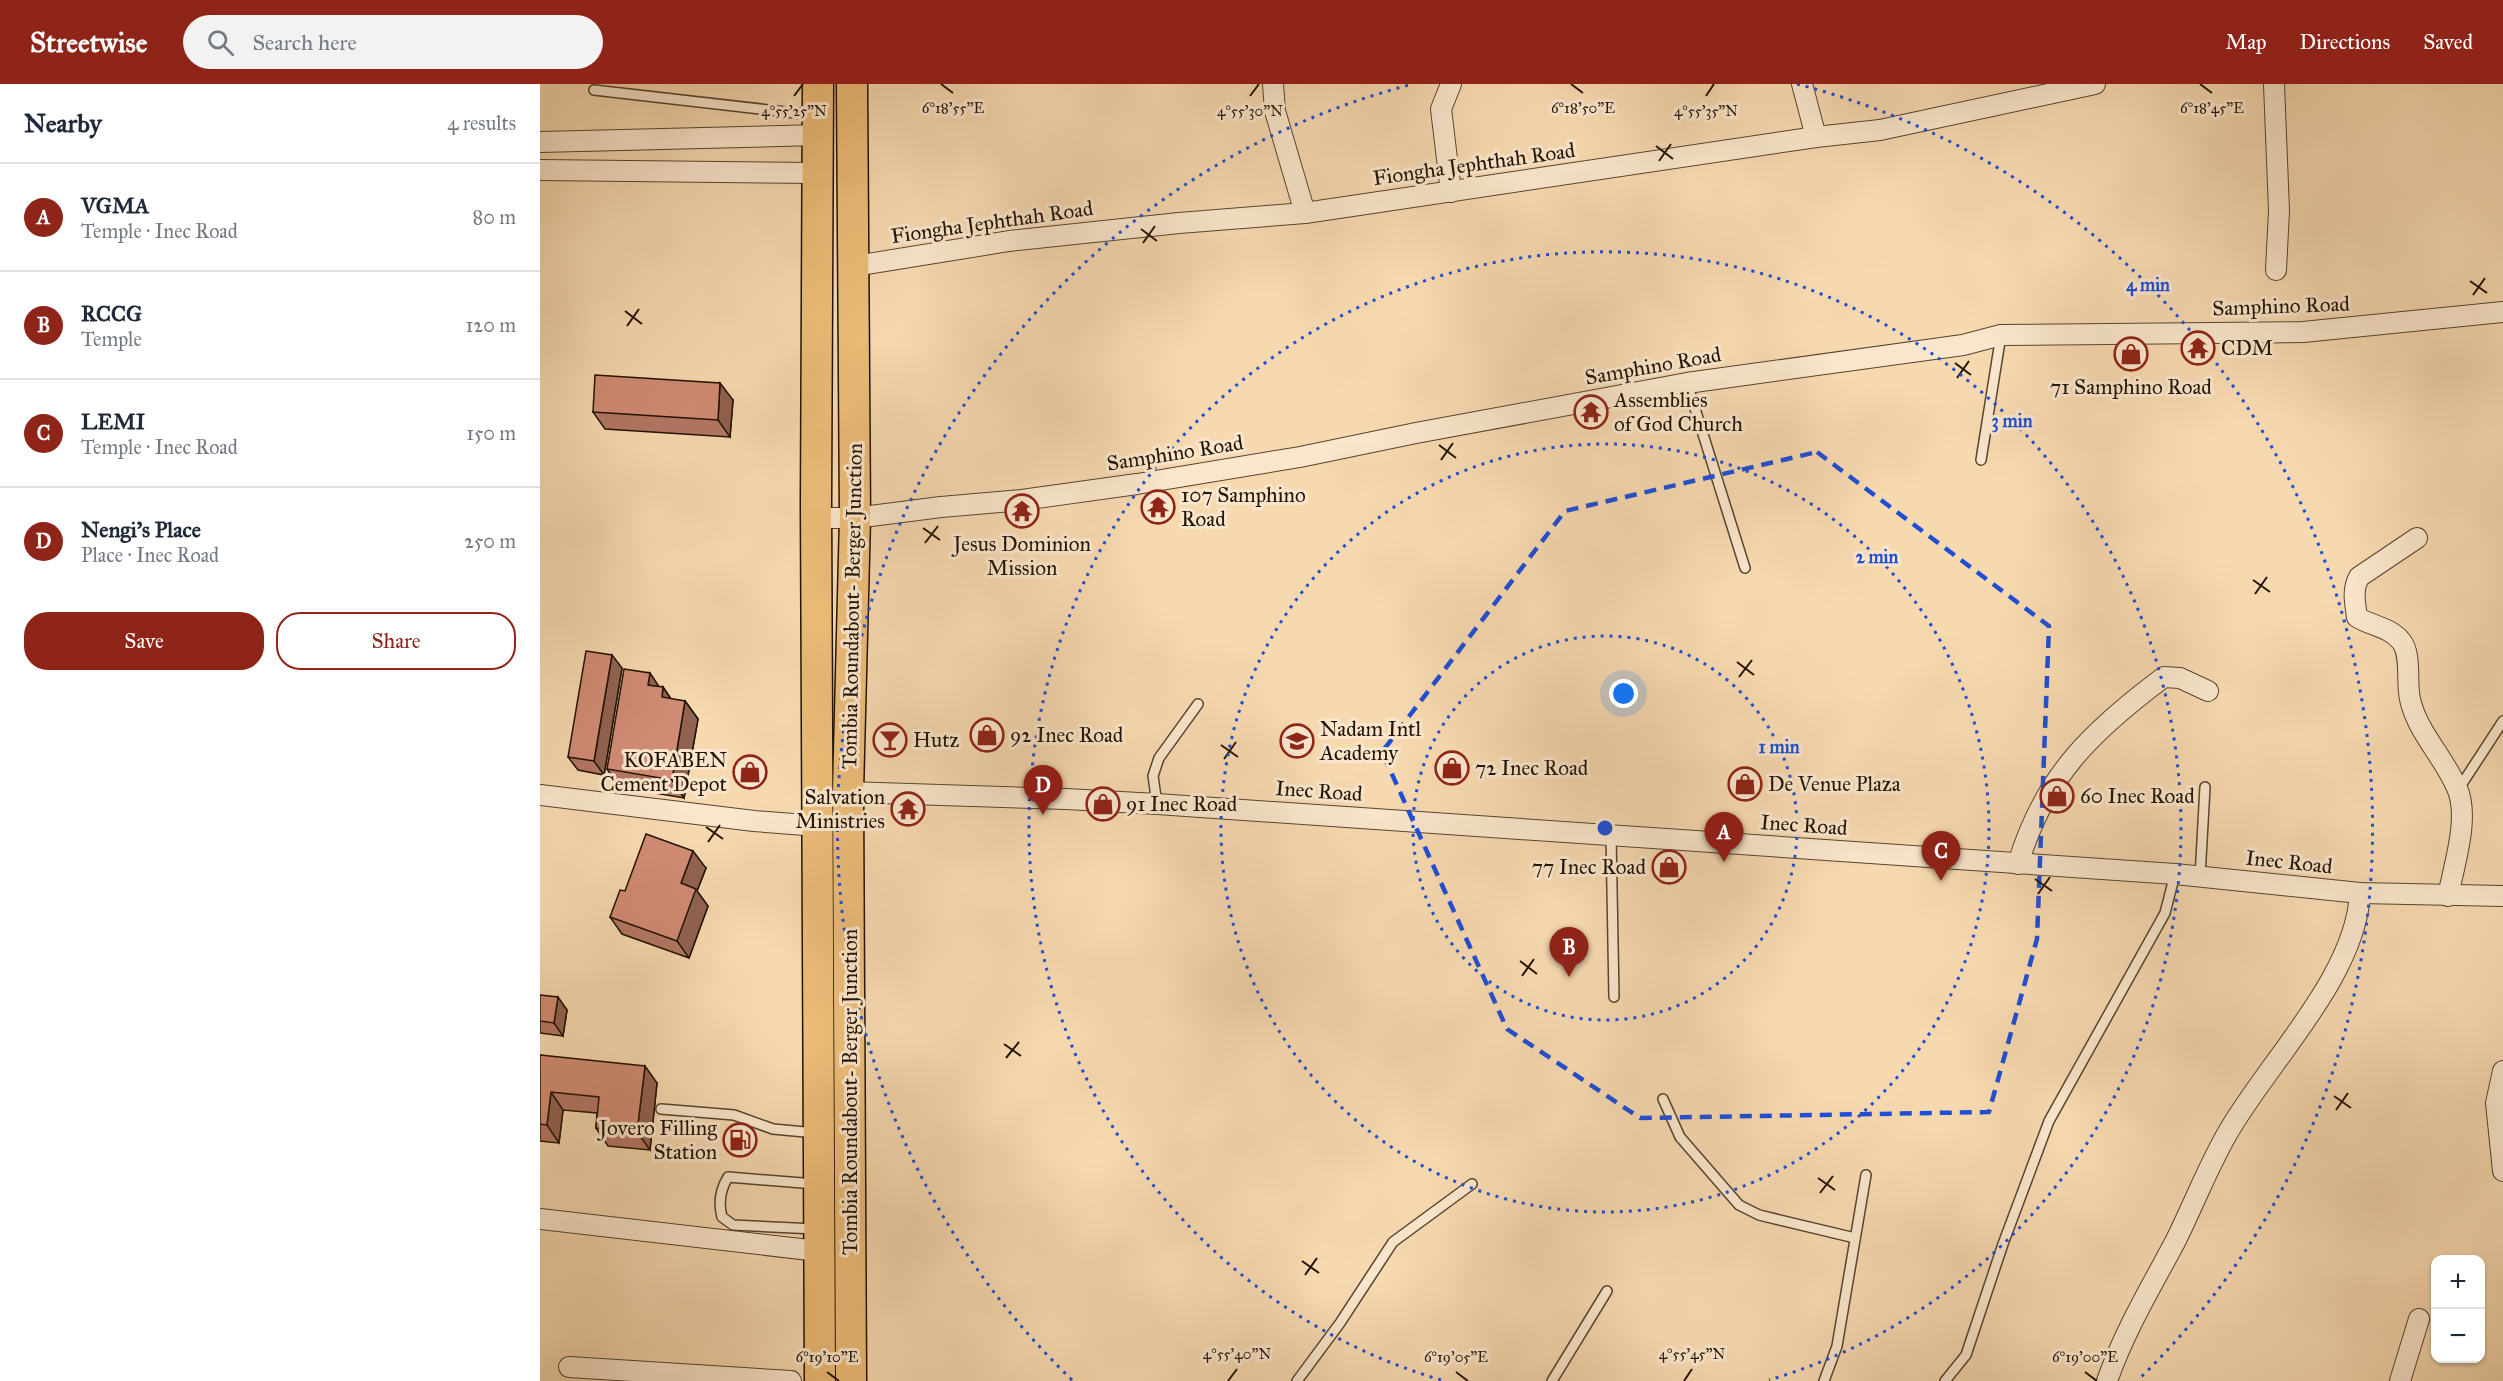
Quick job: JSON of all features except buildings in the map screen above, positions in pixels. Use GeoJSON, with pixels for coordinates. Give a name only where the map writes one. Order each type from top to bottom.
{"type":"FeatureCollection","features":[{"type":"Feature","properties":{"kind":"main road","name":"Tombia Roundabout- Berger Junction"},"geometry":{"type":"LineString","coordinates":[[818,84],[816,518],[820,1381]]}},
{"type":"Feature","properties":{"kind":"main road","name":"Tombia Roundabout- Berger Junction"},"geometry":{"type":"LineString","coordinates":[[851,1381],[849,792],[855,518],[852,84]]}},
{"type":"Feature","properties":{"kind":"street"},"geometry":{"type":"LineString","coordinates":[[1273,84],[1275,111],[1305,213]]}},
{"type":"Feature","properties":{"kind":"street"},"geometry":{"type":"LineString","coordinates":[[1451,84],[1441,109],[1451,192]]}},
{"type":"Feature","properties":{"kind":"street"},"geometry":{"type":"LineString","coordinates":[[1802,84],[1816,137]]}},
{"type":"Feature","properties":{"kind":"street","name":"Fiongha Jephthah Road"},"geometry":{"type":"LineString","coordinates":[[855,266],[1009,241],[1168,224],[1305,213],[1816,137],[1880,130],[2095,84]]}},
{"type":"Feature","properties":{"kind":"street"},"geometry":{"type":"LineString","coordinates":[[2274,84],[2279,211],[2276,270]]}},
{"type":"Feature","properties":{"kind":"street"},"geometry":{"type":"LineString","coordinates":[[540,142],[819,125]]}},
{"type":"Feature","properties":{"kind":"street"},"geometry":{"type":"LineString","coordinates":[[540,170],[818,173]]}},
{"type":"Feature","properties":{"kind":"street","name":"Samphino Road"},"geometry":{"type":"LineString","coordinates":[[816,518],[855,518],[1022,500],[1184,476],[1300,457],[1687,382],[1963,345],[2001,335],[2303,332],[2503,312]]}},
{"type":"Feature","properties":{"kind":"street"},"geometry":{"type":"LineString","coordinates":[[2417,538],[2359,577],[2354,587],[2357,617],[2369,624],[2386,629],[2401,641],[2406,651],[2410,700],[2420,726],[2458,790],[2462,824],[2448,896]]}},
{"type":"Feature","properties":{"kind":"street"},"geometry":{"type":"LineString","coordinates":[[2018,864],[2026,836],[2046,793],[2077,752],[2132,701],[2164,677],[2180,678],[2208,692]]}},
{"type":"Feature","properties":{"kind":"street","name":"Inec Road"},"geometry":{"type":"LineString","coordinates":[[849,792],[1157,804],[2175,874],[2360,893],[2503,896]]}},
{"type":"Feature","properties":{"kind":"street"},"geometry":{"type":"LineString","coordinates":[[540,795],[754,821],[818,826]]}},
{"type":"Feature","properties":{"kind":"street"},"geometry":{"type":"LineString","coordinates":[[2107,1381],[2119,1345],[2176,1239],[2227,1134],[2329,982],[2351,935],[2359,909],[2360,893]]}},
{"type":"Feature","properties":{"kind":"street"},"geometry":{"type":"LineString","coordinates":[[2503,1071],[2496,1103],[2503,1172]]}},
{"type":"Feature","properties":{"kind":"street"},"geometry":{"type":"LineString","coordinates":[[540,1219],[818,1240]]}},
{"type":"Feature","properties":{"kind":"street"},"geometry":{"type":"LineString","coordinates":[[2400,1381],[2419,1319]]}},
{"type":"Feature","properties":{"kind":"street"},"geometry":{"type":"LineString","coordinates":[[569,1367],[792,1381]]}},
{"type":"Feature","properties":{"kind":"lane"},"geometry":{"type":"LineString","coordinates":[[594,90],[819,125]]}},
{"type":"Feature","properties":{"kind":"lane"},"geometry":{"type":"LineString","coordinates":[[1981,460],[2001,335]]}},
{"type":"Feature","properties":{"kind":"lane"},"geometry":{"type":"LineString","coordinates":[[1687,382],[1745,568]]}},
{"type":"Feature","properties":{"kind":"lane"},"geometry":{"type":"LineString","coordinates":[[1157,804],[1154,776],[1159,758],[1198,704]]}},
{"type":"Feature","properties":{"kind":"lane"},"geometry":{"type":"LineString","coordinates":[[2458,790],[2503,721]]}},
{"type":"Feature","properties":{"kind":"lane"},"geometry":{"type":"LineString","coordinates":[[2200,877],[2205,787]]}},
{"type":"Feature","properties":{"kind":"lane"},"geometry":{"type":"LineString","coordinates":[[1611,835],[1614,997]]}},
{"type":"Feature","properties":{"kind":"lane"},"geometry":{"type":"LineString","coordinates":[[1945,1381],[1966,1355],[2003,1244],[2049,1121],[2165,914],[2175,874]]}},
{"type":"Feature","properties":{"kind":"lane"},"geometry":{"type":"LineString","coordinates":[[1663,1099],[1680,1137],[1739,1205],[1760,1215],[1855,1238]]}},
{"type":"Feature","properties":{"kind":"lane"},"geometry":{"type":"LineString","coordinates":[[661,1109],[734,1115],[773,1129],[818,1133]]}},
{"type":"Feature","properties":{"kind":"lane"},"geometry":{"type":"LineString","coordinates":[[1824,1381],[1837,1346],[1866,1174]]}},
{"type":"Feature","properties":{"kind":"lane"},"geometry":{"type":"LineString","coordinates":[[818,1185],[728,1177],[722,1187],[719,1205],[722,1217],[733,1225],[818,1240]]}},
{"type":"Feature","properties":{"kind":"lane"},"geometry":{"type":"LineString","coordinates":[[1297,1381],[1340,1323],[1393,1242],[1472,1184]]}},
{"type":"Feature","properties":{"kind":"lane"},"geometry":{"type":"LineString","coordinates":[[1552,1381],[1607,1291]]}},
{"type":"Feature","properties":{"kind":"highlighted area"},"geometry":{"type":"Polygon","coordinates":[[[1817,452],[2049,626],[2037,939],[1989,1112],[1640,1118],[1507,1029],[1382,752],[1565,511],[1817,452]]]}},
{"type":"Feature","properties":{"kind":"place","name":"CDM"},"geometry":{"type":"Point","coordinates":[2198,348]}},
{"type":"Feature","properties":{"kind":"place","name":"71 Samphino Road"},"geometry":{"type":"Point","coordinates":[2131,354]}},
{"type":"Feature","properties":{"kind":"place","name":"Assemblies of God Church"},"geometry":{"type":"Point","coordinates":[1591,412]}},
{"type":"Feature","properties":{"kind":"place","name":"107 Samphino Road"},"geometry":{"type":"Point","coordinates":[1158,507]}},
{"type":"Feature","properties":{"kind":"place","name":"Jesus Dominion Mission"},"geometry":{"type":"Point","coordinates":[1022,511]}},
{"type":"Feature","properties":{"kind":"place","name":"92 Inec Road"},"geometry":{"type":"Point","coordinates":[987,735]}},
{"type":"Feature","properties":{"kind":"place","name":"Hutz"},"geometry":{"type":"Point","coordinates":[890,740]}},
{"type":"Feature","properties":{"kind":"place","name":"Nadam Intl Academy"},"geometry":{"type":"Point","coordinates":[1297,741]}},
{"type":"Feature","properties":{"kind":"place","name":"72 Inec Road"},"geometry":{"type":"Point","coordinates":[1452,768]}},
{"type":"Feature","properties":{"kind":"place","name":"KOFABEN Cement Depot"},"geometry":{"type":"Point","coordinates":[750,772]}},
{"type":"Feature","properties":{"kind":"place","name":"De Venue Plaza"},"geometry":{"type":"Point","coordinates":[1745,784]}},
{"type":"Feature","properties":{"kind":"place","name":"60 Inec Road"},"geometry":{"type":"Point","coordinates":[2057,796]}},
{"type":"Feature","properties":{"kind":"place","name":"91 Inec Road"},"geometry":{"type":"Point","coordinates":[1103,804]}},
{"type":"Feature","properties":{"kind":"place","name":"Salvation Ministries"},"geometry":{"type":"Point","coordinates":[908,809]}},
{"type":"Feature","properties":{"kind":"place","name":"Nengi's Place"},"geometry":{"type":"Point","coordinates":[1043,815]}},
{"type":"Feature","properties":{"kind":"place","name":"VGMA"},"geometry":{"type":"Point","coordinates":[1724,862]}},
{"type":"Feature","properties":{"kind":"place","name":"77 Inec Road"},"geometry":{"type":"Point","coordinates":[1669,867]}},
{"type":"Feature","properties":{"kind":"place","name":"LEMI"},"geometry":{"type":"Point","coordinates":[1941,881]}},
{"type":"Feature","properties":{"kind":"place","name":"RCCG"},"geometry":{"type":"Point","coordinates":[1569,977]}},
{"type":"Feature","properties":{"kind":"place","name":"Jovero Filling Station"},"geometry":{"type":"Point","coordinates":[740,1140]}}]}
